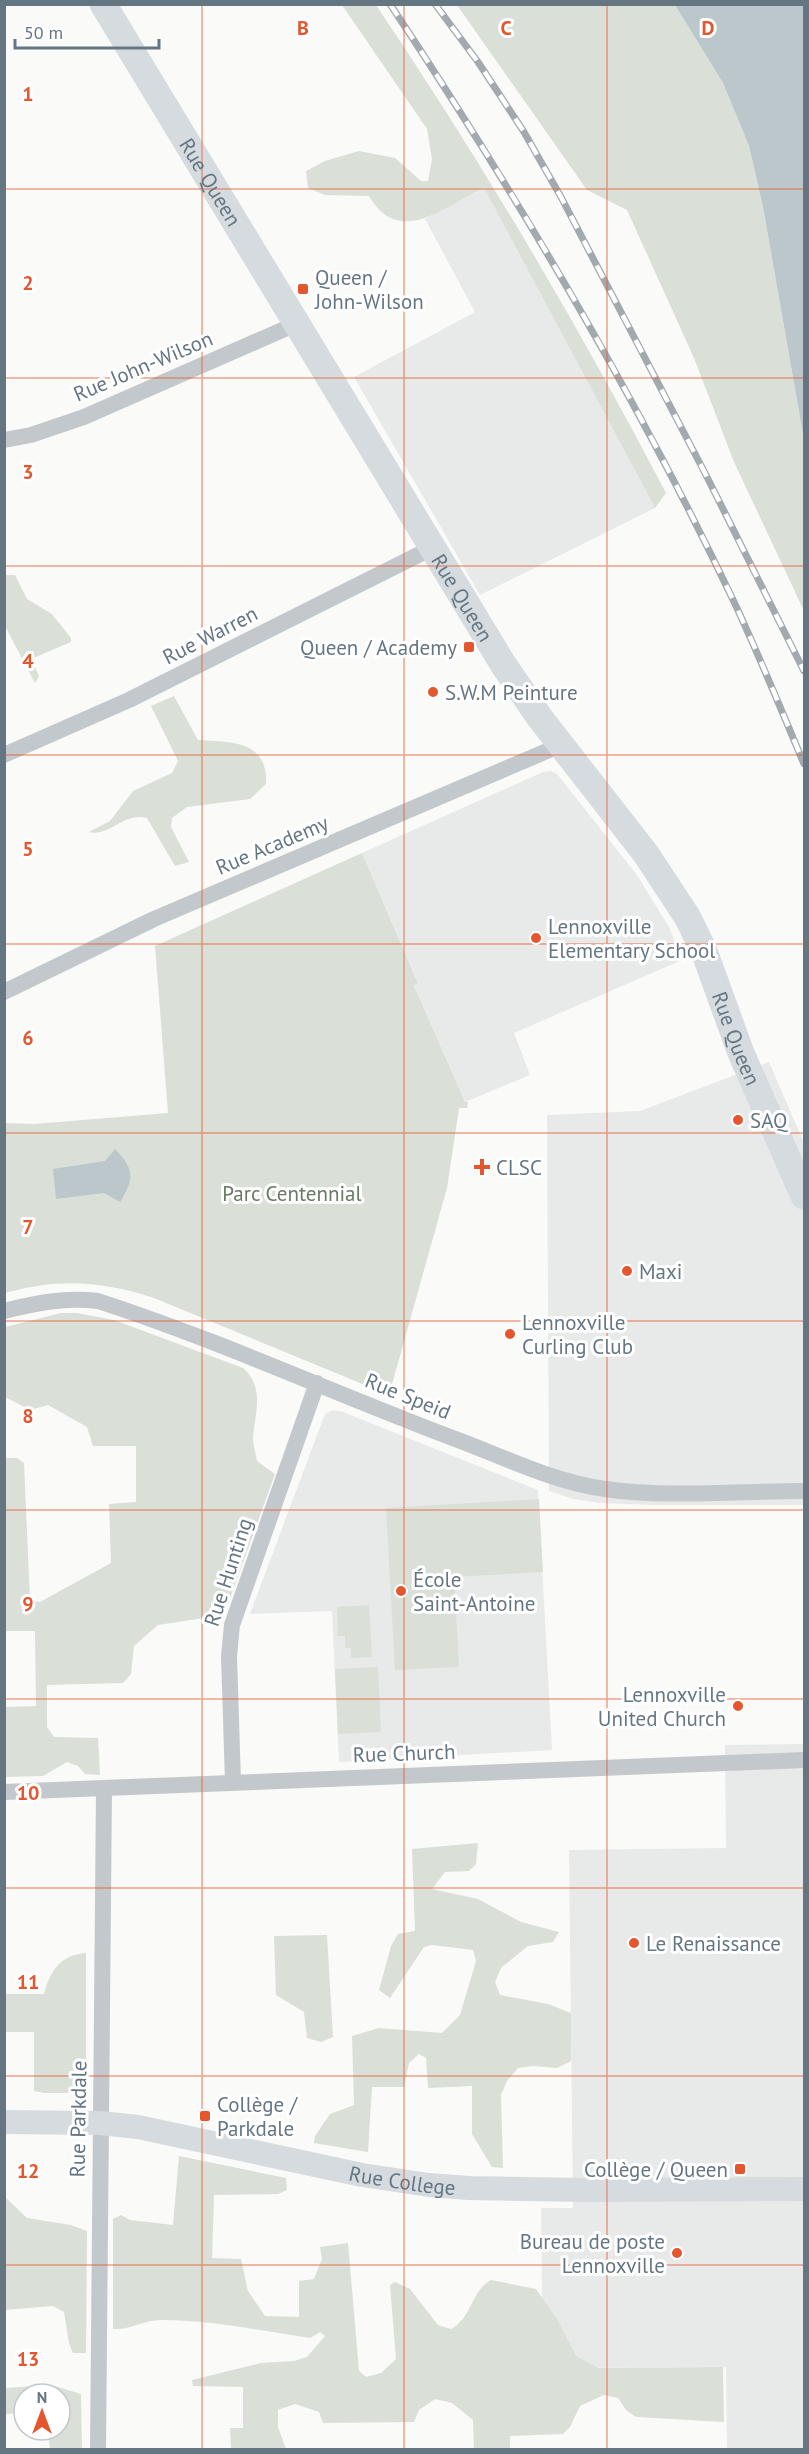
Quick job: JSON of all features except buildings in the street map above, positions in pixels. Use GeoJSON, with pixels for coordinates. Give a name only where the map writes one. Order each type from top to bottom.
{"type":"FeatureCollection","features":[{"type":"Feature","properties":{"kind":"main road","name":"Rue Queen"},"geometry":{"type":"LineString","coordinates":[[111,7],[296,324],[503,664],[561,745],[646,854],[688,918],[704,951],[741,1053],[804,1196]]}},
{"type":"Feature","properties":{"kind":"street","name":"Rue John-Wilson"},"geometry":{"type":"LineString","coordinates":[[4,440],[31,435],[84,417],[296,324]]}},
{"type":"Feature","properties":{"kind":"street","name":"Rue Warren"},"geometry":{"type":"LineString","coordinates":[[4,754],[129,700],[432,548]]}},
{"type":"Feature","properties":{"kind":"street","name":"Rue Academy"},"geometry":{"type":"LineString","coordinates":[[4,992],[154,919],[561,745]]}},
{"type":"Feature","properties":{"kind":"street","name":"Rue Speid"},"geometry":{"type":"LineString","coordinates":[[4,1311],[58,1299],[76,1298],[98,1301],[316,1383],[551,1476],[584,1485],[645,1492],[804,1491]]}},
{"type":"Feature","properties":{"kind":"street","name":"Rue Hunting"},"geometry":{"type":"LineString","coordinates":[[232,1782],[229,1656],[232,1624],[316,1383]]}},
{"type":"Feature","properties":{"kind":"street","name":"Rue Church"},"geometry":{"type":"LineString","coordinates":[[4,1792],[104,1790],[232,1782],[804,1760]]}},
{"type":"Feature","properties":{"kind":"street","name":"Rue Parkdale"},"geometry":{"type":"LineString","coordinates":[[98,2450],[104,1790]]}},
{"type":"Feature","properties":{"kind":"street","name":"Rue College"},"geometry":{"type":"LineString","coordinates":[[4,2122],[100,2123],[138,2127],[362,2175],[429,2185],[586,2190],[804,2189]]}},
{"type":"Feature","properties":{"kind":"shaded area"},"geometry":{"type":"Polygon","coordinates":[[[675,5],[804,5],[804,440],[763,207],[749,146],[723,83],[675,5]]]}},
{"type":"Feature","properties":{"kind":"shaded area"},"geometry":{"type":"Polygon","coordinates":[[[484,188],[655,508],[480,595],[354,377],[475,312],[425,219],[484,188]]]}},
{"type":"Feature","properties":{"kind":"shaded area","name":"Lennoxville Elementary School"},"geometry":{"type":"Polygon","coordinates":[[[551,771],[557,774],[637,875],[669,927],[682,960],[514,1033],[530,1075],[465,1102],[414,984],[418,982],[362,853],[543,772],[551,771]]]}},
{"type":"Feature","properties":{"kind":"shaded area"},"geometry":{"type":"Polygon","coordinates":[[[769,1062],[804,1143],[804,1505],[600,1503],[573,1499],[549,1491],[547,1115],[640,1111],[769,1062]]]}},
{"type":"Feature","properties":{"kind":"shaded area"},"geometry":{"type":"Polygon","coordinates":[[[115,1149],[126,1162],[130,1174],[128,1186],[120,1202],[104,1193],[56,1199],[53,1169],[105,1161],[115,1149]]]}},
{"type":"Feature","properties":{"kind":"shaded area","name":"École Saint-Antoine"},"geometry":{"type":"Polygon","coordinates":[[[334,1410],[538,1490],[552,1750],[339,1762],[332,1611],[250,1614],[323,1419],[326,1413],[334,1410]]]}},
{"type":"Feature","properties":{"kind":"shaded area"},"geometry":{"type":"Polygon","coordinates":[[[804,1744],[804,2449],[727,2449],[726,2367],[543,2368],[541,2208],[573,2208],[569,1850],[726,1848],[725,1745],[804,1744]]]}},
{"type":"Feature","properties":{"kind":"green space"},"geometry":{"type":"Polygon","coordinates":[[[342,5],[376,5],[454,124],[564,306],[666,493],[655,508],[484,188],[439,212],[409,221],[395,219],[381,212],[369,196],[325,195],[308,188],[306,171],[325,161],[359,151],[395,158],[421,181],[428,181],[432,159],[427,129],[342,5]]]}},
{"type":"Feature","properties":{"kind":"green space"},"geometry":{"type":"Polygon","coordinates":[[[457,5],[675,5],[723,83],[749,146],[763,207],[804,440],[804,611],[734,462],[694,358],[627,210],[587,190],[457,5]]]}},
{"type":"Feature","properties":{"kind":"green space"},"geometry":{"type":"Polygon","coordinates":[[[5,575],[15,575],[27,599],[52,614],[71,638],[71,642],[31,659],[39,676],[35,683],[5,626],[5,575]]]}},
{"type":"Feature","properties":{"kind":"green space"},"geometry":{"type":"Polygon","coordinates":[[[174,696],[198,740],[235,743],[254,751],[261,759],[265,770],[266,784],[250,799],[187,807],[172,818],[171,827],[189,862],[175,866],[147,818],[131,818],[104,831],[89,832],[110,821],[133,791],[172,773],[178,761],[151,706],[174,696]]]}},
{"type":"Feature","properties":{"kind":"green space","name":"Parc Centennial"},"geometry":{"type":"Polygon","coordinates":[[[362,853],[418,983],[414,985],[465,1102],[468,1102],[467,1108],[459,1108],[447,1188],[389,1395],[135,1292],[98,1285],[62,1284],[25,1288],[5,1293],[5,1123],[34,1124],[168,1113],[155,946],[362,853]]]}},
{"type":"Feature","properties":{"kind":"green space"},"geometry":{"type":"Polygon","coordinates":[[[61,1313],[77,1313],[114,1320],[243,1368],[250,1375],[256,1392],[257,1409],[253,1444],[257,1461],[275,1474],[224,1615],[158,1625],[134,1646],[131,1674],[123,1683],[47,1685],[47,1727],[54,1737],[98,1738],[100,1775],[85,1774],[78,1766],[67,1762],[43,1776],[5,1777],[5,1707],[36,1706],[35,1631],[5,1631],[5,1458],[17,1458],[24,1463],[30,1600],[40,1602],[111,1563],[109,1504],[136,1502],[136,1446],[93,1446],[87,1427],[48,1405],[30,1410],[5,1397],[5,1327],[61,1313]]]}},
{"type":"Feature","properties":{"kind":"green space"},"geometry":{"type":"Polygon","coordinates":[[[539,1499],[543,1572],[454,1577],[459,1667],[395,1670],[386,1508],[539,1499]]]}},
{"type":"Feature","properties":{"kind":"green space"},"geometry":{"type":"Polygon","coordinates":[[[369,1605],[372,1657],[351,1658],[351,1648],[345,1648],[345,1636],[338,1636],[337,1607],[369,1605]]]}},
{"type":"Feature","properties":{"kind":"green space"},"geometry":{"type":"Polygon","coordinates":[[[378,1667],[381,1732],[338,1734],[335,1669],[378,1667]]]}},
{"type":"Feature","properties":{"kind":"green space"},"geometry":{"type":"Polygon","coordinates":[[[478,1843],[476,1864],[469,1871],[445,1872],[432,1889],[478,1899],[521,1922],[559,1932],[553,1942],[528,1946],[501,1968],[495,1982],[500,1995],[548,2004],[571,2013],[571,2061],[557,2068],[533,2066],[518,2068],[507,2081],[501,2095],[503,2168],[492,2167],[472,2134],[472,2086],[428,2088],[426,2058],[419,2054],[409,2063],[404,2087],[372,2087],[368,2152],[314,2143],[315,2136],[330,2114],[354,2105],[352,2036],[379,2028],[442,2033],[460,2015],[476,1961],[473,1950],[432,1945],[424,1947],[390,1998],[379,1990],[391,1946],[398,1934],[415,1931],[412,1849],[478,1843]]]}},
{"type":"Feature","properties":{"kind":"green space"},"geometry":{"type":"Polygon","coordinates":[[[327,1935],[333,2037],[321,2042],[307,2038],[304,2012],[276,1995],[274,1936],[327,1935]]]}},
{"type":"Feature","properties":{"kind":"green space"},"geometry":{"type":"Polygon","coordinates":[[[86,1953],[86,2093],[34,2091],[34,2032],[5,2032],[5,1994],[44,1994],[53,1971],[63,1961],[77,1954],[86,1953]]]}},
{"type":"Feature","properties":{"kind":"green space"},"geometry":{"type":"Polygon","coordinates":[[[179,2156],[286,2178],[287,2190],[278,2194],[214,2195],[212,2258],[241,2259],[248,2291],[265,2316],[299,2317],[299,2281],[314,2279],[322,2259],[320,2247],[348,2243],[359,2371],[366,2377],[381,2373],[396,2359],[390,2285],[395,2282],[410,2289],[438,2325],[451,2329],[464,2318],[479,2291],[491,2280],[536,2289],[557,2319],[576,2356],[598,2368],[723,2367],[724,2422],[636,2417],[626,2410],[618,2398],[604,2395],[580,2406],[570,2427],[563,2434],[510,2436],[510,2449],[474,2450],[473,2420],[452,2403],[435,2399],[419,2410],[414,2422],[323,2423],[319,2412],[295,2404],[278,2410],[278,2427],[286,2449],[231,2449],[230,2428],[243,2428],[243,2387],[193,2386],[192,2380],[261,2363],[294,2361],[307,2357],[325,2336],[320,2332],[310,2338],[181,2320],[156,2320],[113,2329],[113,2219],[121,2215],[130,2220],[173,2225],[179,2156]]]}},
{"type":"Feature","properties":{"kind":"green space"},"geometry":{"type":"Polygon","coordinates":[[[5,2197],[27,2218],[71,2225],[87,2231],[86,2353],[73,2353],[64,2312],[53,2306],[5,2310],[5,2197]]]}},
{"type":"Feature","properties":{"kind":"green space"},"geometry":{"type":"Polygon","coordinates":[[[5,2388],[12,2388],[12,2414],[5,2414],[5,2388]]]}},
{"type":"Feature","properties":{"kind":"green space"},"geometry":{"type":"Polygon","coordinates":[[[72,2391],[81,2394],[82,2449],[50,2449],[49,2442],[72,2442],[72,2391]]]}},
{"type":"Feature","properties":{"kind":"railway"},"geometry":{"type":"LineString","coordinates":[[390,4],[530,224],[617,375],[698,528],[736,606],[804,764]]}},
{"type":"Feature","properties":{"kind":"railway"},"geometry":{"type":"LineString","coordinates":[[435,4],[478,62],[524,132],[561,197],[706,475],[804,671]]}},
{"type":"Feature","properties":{"kind":"place","name":"Queen / John-Wilson"},"geometry":{"type":"Point","coordinates":[303,289]}},
{"type":"Feature","properties":{"kind":"place","name":"Queen / Academy"},"geometry":{"type":"Point","coordinates":[469,647]}},
{"type":"Feature","properties":{"kind":"place","name":"S.W.M Peinture"},"geometry":{"type":"Point","coordinates":[433,692]}},
{"type":"Feature","properties":{"kind":"place","name":"Lennoxville Elementary School"},"geometry":{"type":"Point","coordinates":[536,938]}},
{"type":"Feature","properties":{"kind":"place","name":"SAQ"},"geometry":{"type":"Point","coordinates":[738,1120]}},
{"type":"Feature","properties":{"kind":"place","name":"CLSC"},"geometry":{"type":"Point","coordinates":[482,1167]}},
{"type":"Feature","properties":{"kind":"place","name":"Maxi"},"geometry":{"type":"Point","coordinates":[627,1271]}},
{"type":"Feature","properties":{"kind":"place","name":"Lennoxville Curling Club"},"geometry":{"type":"Point","coordinates":[510,1334]}},
{"type":"Feature","properties":{"kind":"place","name":"École Saint-Antoine"},"geometry":{"type":"Point","coordinates":[401,1591]}},
{"type":"Feature","properties":{"kind":"place","name":"Lennoxville United Church"},"geometry":{"type":"Point","coordinates":[738,1706]}},
{"type":"Feature","properties":{"kind":"place","name":"Le Renaissance"},"geometry":{"type":"Point","coordinates":[634,1943]}},
{"type":"Feature","properties":{"kind":"place","name":"Collège / Parkdale"},"geometry":{"type":"Point","coordinates":[205,2116]}},
{"type":"Feature","properties":{"kind":"place","name":"Collège / Queen"},"geometry":{"type":"Point","coordinates":[740,2169]}},
{"type":"Feature","properties":{"kind":"place","name":"Bureau de poste Lennoxville"},"geometry":{"type":"Point","coordinates":[677,2253]}}]}
